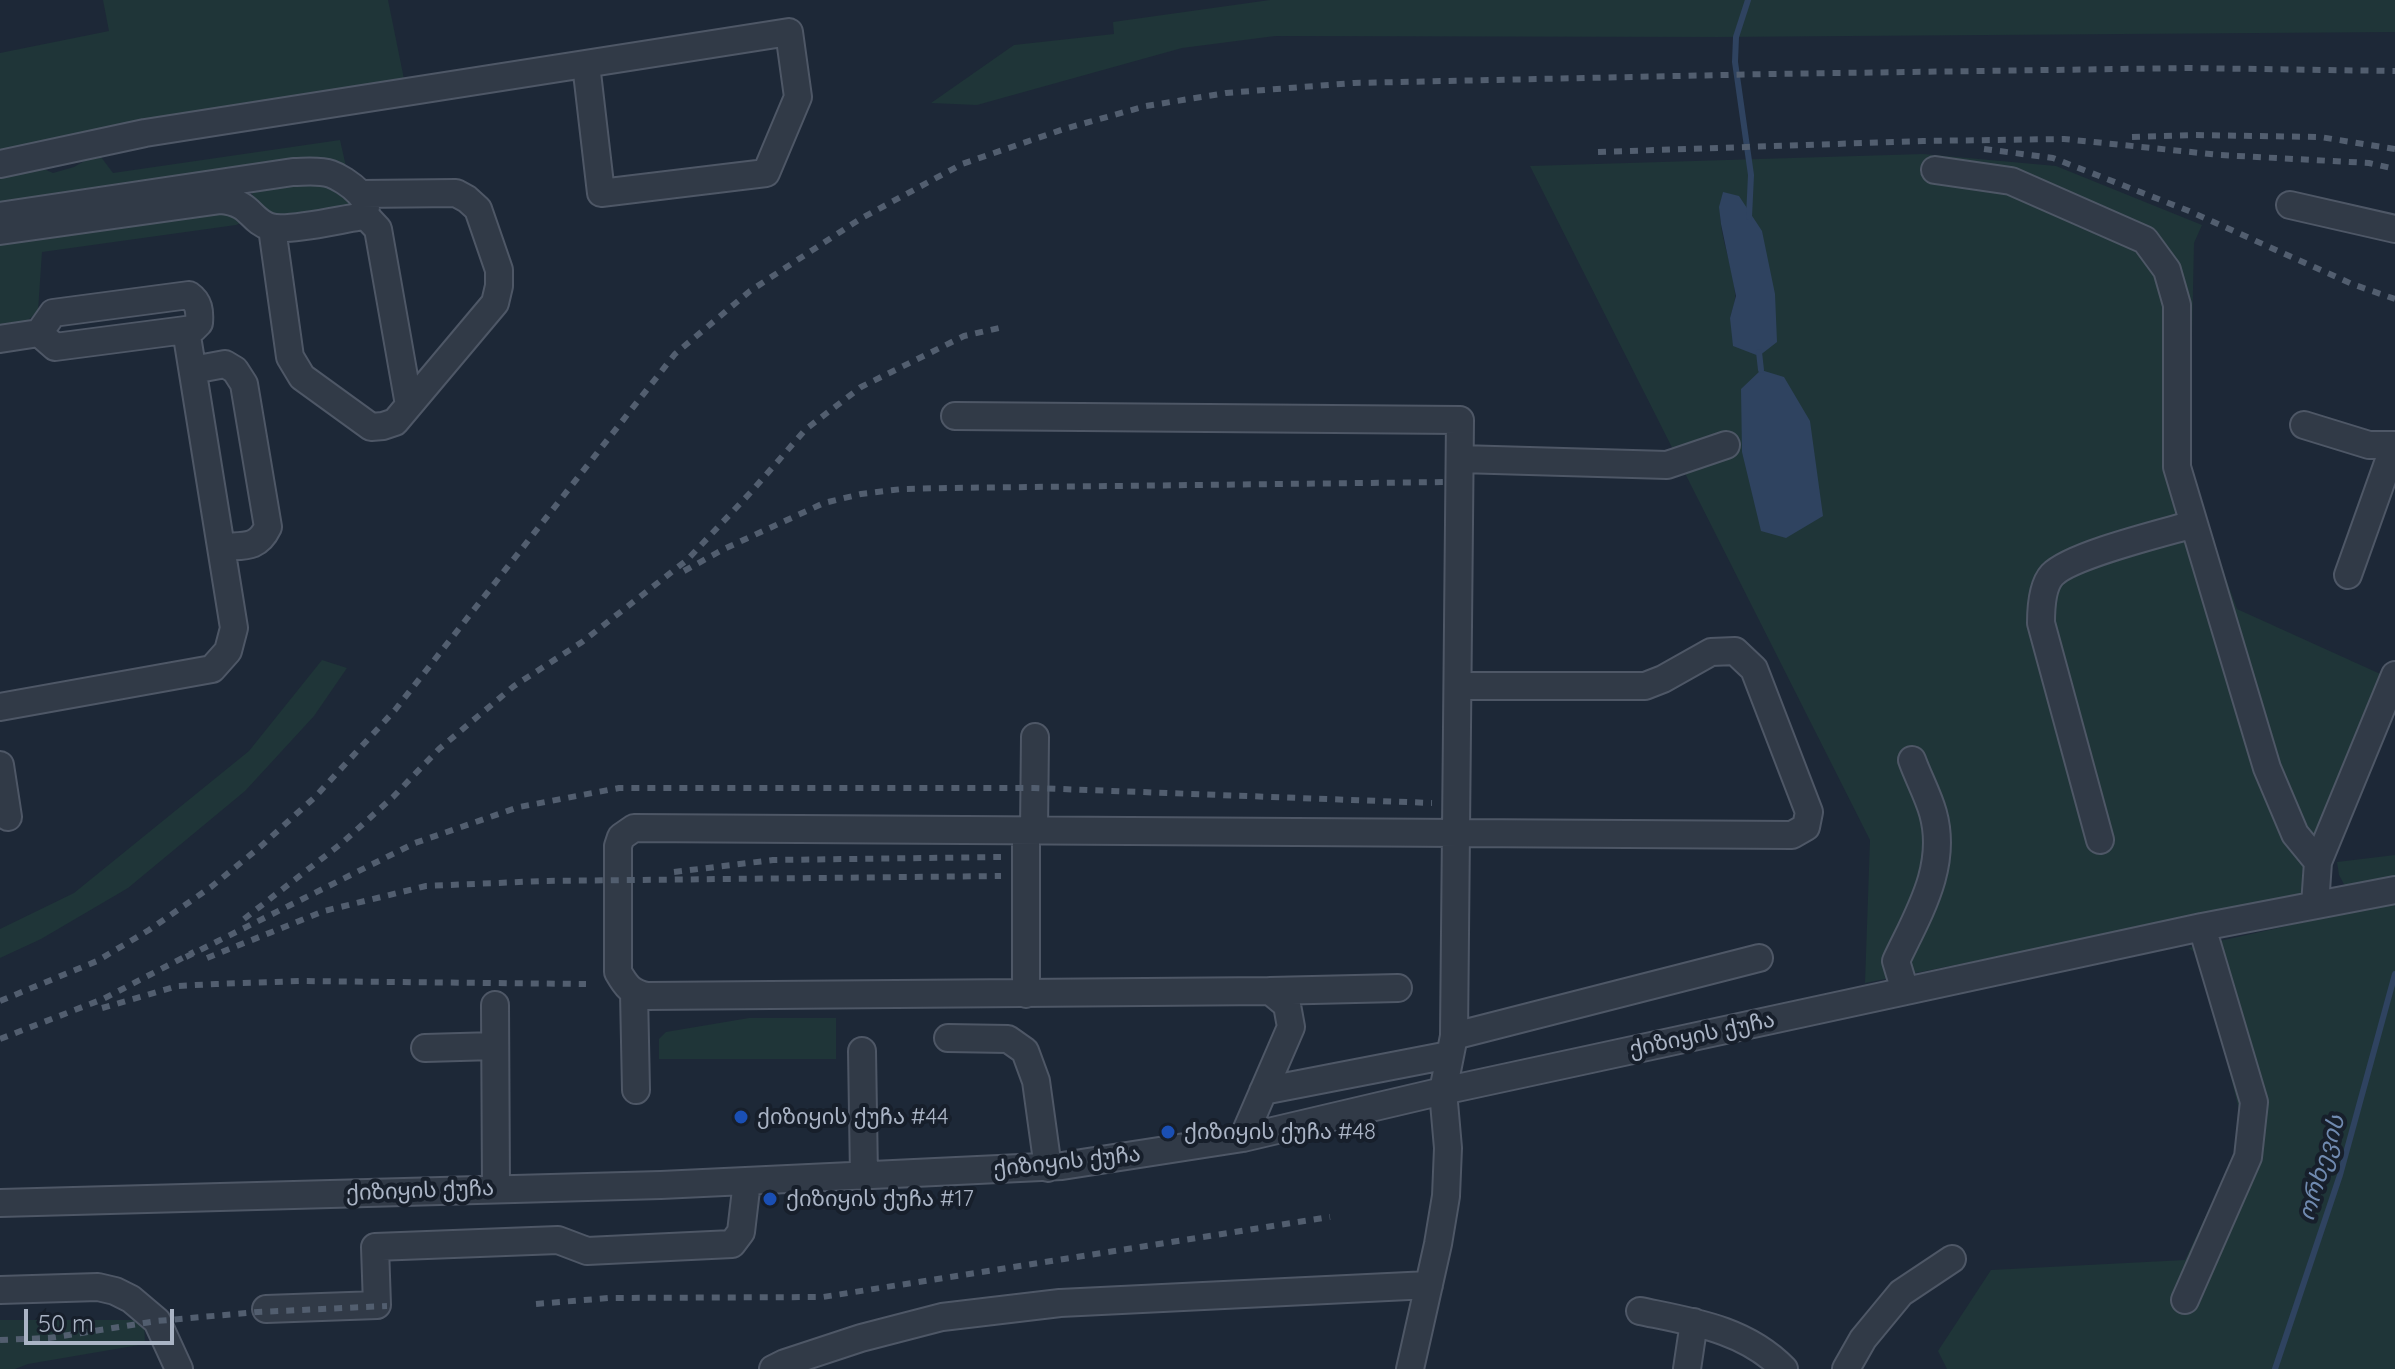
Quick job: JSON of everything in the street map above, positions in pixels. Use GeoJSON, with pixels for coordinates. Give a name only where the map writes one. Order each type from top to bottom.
{"type":"FeatureCollection","features":[{"type":"Feature","properties":{"kind":"street"},"geometry":{"type":"LineString","coordinates":[[0,164],[145,133],[789,32],[798,97],[766,173],[601,193],[586,64]]}},
{"type":"Feature","properties":{"kind":"street"},"geometry":{"type":"LineString","coordinates":[[1935,170],[2011,181],[2145,240],[2167,270],[2177,305],[2177,467],[2267,768],[2295,834],[2318,862]]}},
{"type":"Feature","properties":{"kind":"street"},"geometry":{"type":"LineString","coordinates":[[0,216],[293,172],[332,174],[362,204],[378,229],[409,405]]}},
{"type":"Feature","properties":{"kind":"street"},"geometry":{"type":"LineString","coordinates":[[272,228],[290,357],[302,377],[371,427],[383,426],[395,422],[495,303],[499,270],[478,209],[456,193],[362,204]]}},
{"type":"Feature","properties":{"kind":"street"},"geometry":{"type":"LineString","coordinates":[[0,231],[221,200],[246,208],[264,225],[272,228],[358,217],[362,204]]}},
{"type":"Feature","properties":{"kind":"street"},"geometry":{"type":"LineString","coordinates":[[2290,205],[2395,229]]}},
{"type":"Feature","properties":{"kind":"street"},"geometry":{"type":"LineString","coordinates":[[0,339],[39,333],[55,347],[186,330],[234,628],[228,651],[212,669],[0,707]]}},
{"type":"Feature","properties":{"kind":"street"},"geometry":{"type":"LineString","coordinates":[[193,370],[225,364],[235,370],[244,384],[268,527],[255,544],[221,547]]}},
{"type":"Feature","properties":{"kind":"street"},"geometry":{"type":"LineString","coordinates":[[955,416],[1460,420],[1451,1045],[1443,1091],[1448,1148],[1446,1196],[1410,1369]]}},
{"type":"Feature","properties":{"kind":"street"},"geometry":{"type":"LineString","coordinates":[[2304,425],[2369,445],[2394,446],[2348,575]]}},
{"type":"Feature","properties":{"kind":"street"},"geometry":{"type":"LineString","coordinates":[[1460,459],[1667,465],[1726,445]]}},
{"type":"Feature","properties":{"kind":"street"},"geometry":{"type":"LineString","coordinates":[[2100,840],[2041,623],[2041,606],[2050,577],[2068,563],[2194,524]]}},
{"type":"Feature","properties":{"kind":"street"},"geometry":{"type":"LineString","coordinates":[[1398,988],[647,996],[626,987],[618,972],[618,846],[621,837],[634,828],[1792,835],[1806,827],[1809,812],[1754,669],[1735,651],[1711,652],[1645,686],[1458,686]]}},
{"type":"Feature","properties":{"kind":"street"},"geometry":{"type":"LineString","coordinates":[[2315,905],[2318,862],[2395,675]]}},
{"type":"Feature","properties":{"kind":"street"},"geometry":{"type":"LineString","coordinates":[[1026,994],[1035,737]]}},
{"type":"Feature","properties":{"kind":"street"},"geometry":{"type":"LineString","coordinates":[[1905,991],[1896,961],[1925,899],[1939,854],[1933,814],[1912,760]]}},
{"type":"Feature","properties":{"kind":"street"},"geometry":{"type":"LineString","coordinates":[[0,765],[8,817]]}},
{"type":"Feature","properties":{"kind":"street","name":"ქიზიყის ქუჩა"},"geometry":{"type":"LineString","coordinates":[[0,1201],[496,1189],[1048,1168],[1243,1138],[1443,1091],[2202,927],[2395,890]]}},
{"type":"Feature","properties":{"kind":"street"},"geometry":{"type":"LineString","coordinates":[[2185,1300],[2248,1157],[2254,1102],[2202,927]]}},
{"type":"Feature","properties":{"kind":"street"},"geometry":{"type":"LineString","coordinates":[[1263,1091],[1451,1045],[1759,958]]}},
{"type":"Feature","properties":{"kind":"street"},"geometry":{"type":"LineString","coordinates":[[1243,1138],[1291,1027],[1287,1005],[1270,991]]}},
{"type":"Feature","properties":{"kind":"street"},"geometry":{"type":"LineString","coordinates":[[634,993],[636,1090]]}},
{"type":"Feature","properties":{"kind":"street"},"geometry":{"type":"LineString","coordinates":[[495,1005],[496,1189]]}},
{"type":"Feature","properties":{"kind":"street"},"geometry":{"type":"LineString","coordinates":[[948,1038],[1008,1039],[1025,1051],[1036,1081],[1048,1168]]}},
{"type":"Feature","properties":{"kind":"street"},"geometry":{"type":"LineString","coordinates":[[425,1048],[495,1046]]}},
{"type":"Feature","properties":{"kind":"street"},"geometry":{"type":"LineString","coordinates":[[862,1051],[864,1176]]}},
{"type":"Feature","properties":{"kind":"street"},"geometry":{"type":"LineString","coordinates":[[266,1309],[377,1305],[375,1247],[558,1240],[587,1251],[732,1244],[741,1232],[747,1181]]}},
{"type":"Feature","properties":{"kind":"street"},"geometry":{"type":"LineString","coordinates":[[1846,1369],[1863,1339],[1901,1293],[1952,1259]]}},
{"type":"Feature","properties":{"kind":"street"},"geometry":{"type":"LineString","coordinates":[[773,1369],[861,1338],[957,1315],[1060,1303],[1429,1285]]}},
{"type":"Feature","properties":{"kind":"street"},"geometry":{"type":"LineString","coordinates":[[0,1290],[98,1287],[115,1291],[131,1299],[157,1321],[179,1369]]}},
{"type":"Feature","properties":{"kind":"street"},"geometry":{"type":"LineString","coordinates":[[1640,1311],[1694,1322],[1743,1338],[1784,1369]]}},
{"type":"Feature","properties":{"kind":"street"},"geometry":{"type":"LineString","coordinates":[[1687,1369],[1694,1322]]}},
{"type":"Feature","properties":{"kind":"green space"},"geometry":{"type":"Polygon","coordinates":[[[103,0],[388,0],[405,84],[0,154],[0,53],[109,31],[103,0]]]}},
{"type":"Feature","properties":{"kind":"green space"},"geometry":{"type":"Polygon","coordinates":[[[1270,0],[2395,0],[2395,32],[1717,37],[1275,36],[1182,48],[977,105],[931,103],[1014,45],[1114,34],[1113,22],[1270,0]]]}},
{"type":"Feature","properties":{"kind":"green space"},"geometry":{"type":"Polygon","coordinates":[[[340,140],[347,171],[0,211],[0,169],[30,163],[53,173],[74,167],[98,153],[113,173],[340,140]]]}},
{"type":"Feature","properties":{"kind":"green space"},"geometry":{"type":"Polygon","coordinates":[[[1923,154],[2056,166],[2202,225],[2194,243],[2189,476],[2237,609],[2387,677],[2319,845],[2302,873],[2303,896],[1865,983],[1870,840],[1530,166],[1923,154]],[[1723,193],[1720,218],[1735,293],[1730,318],[1759,356],[1723,193]]]}},
{"type":"Feature","properties":{"kind":"green space"},"geometry":{"type":"Polygon","coordinates":[[[305,181],[325,185],[349,202],[350,208],[269,218],[252,194],[252,189],[305,181]]]}},
{"type":"Feature","properties":{"kind":"green space"},"geometry":{"type":"Polygon","coordinates":[[[234,211],[241,223],[236,225],[42,252],[38,311],[25,323],[0,326],[0,237],[234,211]]]}},
{"type":"Feature","properties":{"kind":"green space"},"geometry":{"type":"Polygon","coordinates":[[[322,660],[347,668],[314,716],[245,791],[128,888],[41,939],[0,958],[0,929],[74,893],[249,751],[322,660]]]}},
{"type":"Feature","properties":{"kind":"green space"},"geometry":{"type":"Polygon","coordinates":[[[2395,855],[2395,876],[2345,886],[2339,875],[2337,862],[2395,855]]]}},
{"type":"Feature","properties":{"kind":"green space"},"geometry":{"type":"Polygon","coordinates":[[[2395,902],[2395,1369],[1947,1369],[1938,1351],[1991,1270],[2185,1260],[2235,1154],[2239,1110],[2201,956],[2188,948],[2395,902]]]}},
{"type":"Feature","properties":{"kind":"green space"},"geometry":{"type":"Polygon","coordinates":[[[749,1018],[836,1018],[836,1059],[659,1059],[659,1039],[666,1032],[749,1018]]]}},
{"type":"Feature","properties":{"kind":"green space"},"geometry":{"type":"Polygon","coordinates":[[[0,1320],[144,1320],[145,1344],[28,1364],[15,1369],[0,1369],[0,1320]]]}},
{"type":"Feature","properties":{"kind":"water"},"geometry":{"type":"Polygon","coordinates":[[[1723,192],[1739,196],[1762,231],[1775,294],[1777,342],[1759,356],[1733,346],[1730,318],[1736,296],[1721,224],[1719,207],[1723,192]]]}},
{"type":"Feature","properties":{"kind":"water"},"geometry":{"type":"Polygon","coordinates":[[[1761,370],[1784,377],[1810,421],[1823,516],[1786,538],[1761,531],[1742,452],[1741,389],[1761,370]]]}},
{"type":"Feature","properties":{"kind":"waterway"},"geometry":{"type":"LineString","coordinates":[[1748,0],[1736,37],[1735,62],[1751,175],[1749,217]]}},
{"type":"Feature","properties":{"kind":"waterway"},"geometry":{"type":"LineString","coordinates":[[1759,352],[1761,370]]}},
{"type":"Feature","properties":{"kind":"waterway","name":"ორხევის"},"geometry":{"type":"LineString","coordinates":[[2275,1369],[2340,1175],[2395,974]]}},
{"type":"Feature","properties":{"kind":"railway"},"geometry":{"type":"LineString","coordinates":[[0,1001],[97,961],[211,887],[260,847],[315,797],[395,710],[675,354],[750,291],[860,219],[962,164],[1064,129],[1146,106],[1226,93],[1354,83],[2189,68],[2395,71]]}},
{"type":"Feature","properties":{"kind":"railway"},"geometry":{"type":"LineString","coordinates":[[2132,137],[2320,137],[2395,149]]}},
{"type":"Feature","properties":{"kind":"railway"},"geometry":{"type":"LineString","coordinates":[[1598,152],[2064,139],[2220,155],[2369,163],[2395,169]]}},
{"type":"Feature","properties":{"kind":"railway"},"geometry":{"type":"LineString","coordinates":[[1984,149],[2053,158],[2189,211],[2352,284],[2395,299]]}},
{"type":"Feature","properties":{"kind":"railway"},"geometry":{"type":"LineString","coordinates":[[244,919],[342,843],[393,797],[439,749],[514,686],[582,642],[687,560],[806,429],[861,387],[964,336],[999,328]]}},
{"type":"Feature","properties":{"kind":"railway"},"geometry":{"type":"LineString","coordinates":[[684,571],[824,503],[902,489],[1447,482]]}},
{"type":"Feature","properties":{"kind":"railway"},"geometry":{"type":"LineString","coordinates":[[186,957],[415,843],[519,807],[619,788],[1034,788],[1432,803]]}},
{"type":"Feature","properties":{"kind":"railway"},"geometry":{"type":"LineString","coordinates":[[674,872],[773,860],[1001,857]]}},
{"type":"Feature","properties":{"kind":"railway"},"geometry":{"type":"LineString","coordinates":[[207,958],[324,911],[426,886],[543,881],[1001,876]]}},
{"type":"Feature","properties":{"kind":"railway"},"geometry":{"type":"LineString","coordinates":[[0,1039],[103,999],[194,952]]}},
{"type":"Feature","properties":{"kind":"railway"},"geometry":{"type":"LineString","coordinates":[[102,1008],[178,986],[216,984],[301,981],[586,984]]}},
{"type":"Feature","properties":{"kind":"railway"},"geometry":{"type":"LineString","coordinates":[[536,1304],[609,1298],[823,1297],[1330,1217]]}},
{"type":"Feature","properties":{"kind":"railway"},"geometry":{"type":"LineString","coordinates":[[0,1340],[49,1338],[157,1321],[258,1312],[387,1306]]}},
{"type":"Feature","properties":{"kind":"place","name":"ქიზიყის ქუჩა #44"},"geometry":{"type":"Point","coordinates":[741,1117]}},
{"type":"Feature","properties":{"kind":"place","name":"ქიზიყის ქუჩა #48"},"geometry":{"type":"Point","coordinates":[1168,1132]}},
{"type":"Feature","properties":{"kind":"place","name":"ქიზიყის ქუჩა #17"},"geometry":{"type":"Point","coordinates":[770,1199]}}]}
